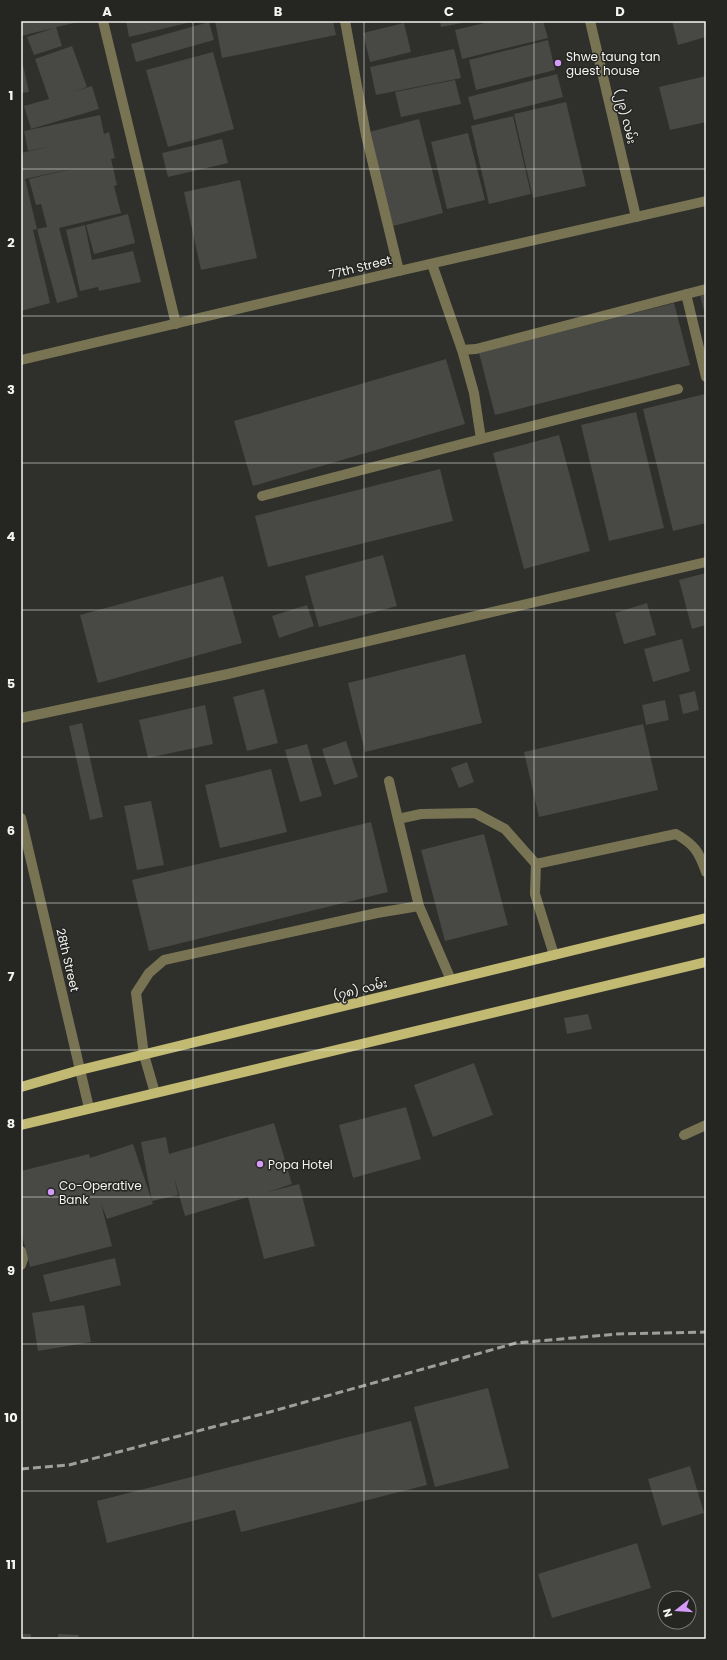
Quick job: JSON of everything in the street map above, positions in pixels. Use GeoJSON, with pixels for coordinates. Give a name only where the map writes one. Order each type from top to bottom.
{"type":"FeatureCollection","features":[{"type":"Feature","properties":{"kind":"main road","name":"(၇၈) လမ်း"},"geometry":{"type":"LineString","coordinates":[[21,1087],[80,1070],[706,918]]}},
{"type":"Feature","properties":{"kind":"main road"},"geometry":{"type":"LineString","coordinates":[[21,1125],[706,962]]}},
{"type":"Feature","properties":{"kind":"street"},"geometry":{"type":"LineString","coordinates":[[103,21],[176,324]]}},
{"type":"Feature","properties":{"kind":"street"},"geometry":{"type":"LineString","coordinates":[[345,21],[366,135],[399,270]]}},
{"type":"Feature","properties":{"kind":"street","name":"(၂၉) လမ်း"},"geometry":{"type":"LineString","coordinates":[[590,21],[636,217]]}},
{"type":"Feature","properties":{"kind":"street","name":"77th Street"},"geometry":{"type":"LineString","coordinates":[[21,360],[399,270],[432,264],[706,201]]}},
{"type":"Feature","properties":{"kind":"street"},"geometry":{"type":"LineString","coordinates":[[432,264],[462,350],[474,393],[481,439]]}},
{"type":"Feature","properties":{"kind":"street"},"geometry":{"type":"LineString","coordinates":[[462,350],[476,349],[706,289]]}},
{"type":"Feature","properties":{"kind":"street"},"geometry":{"type":"LineString","coordinates":[[686,294],[705,373]]}},
{"type":"Feature","properties":{"kind":"street"},"geometry":{"type":"LineString","coordinates":[[262,496],[678,389]]}},
{"type":"Feature","properties":{"kind":"street"},"geometry":{"type":"LineString","coordinates":[[21,718],[228,674],[706,562]]}},
{"type":"Feature","properties":{"kind":"street"},"geometry":{"type":"LineString","coordinates":[[389,781],[419,906],[451,980]]}},
{"type":"Feature","properties":{"kind":"street"},"geometry":{"type":"LineString","coordinates":[[398,819],[420,814],[475,813],[505,829],[536,864],[535,894],[554,955]]}},
{"type":"Feature","properties":{"kind":"street","name":"28th Street"},"geometry":{"type":"LineString","coordinates":[[21,818],[89,1108]]}},
{"type":"Feature","properties":{"kind":"street"},"geometry":{"type":"LineString","coordinates":[[536,864],[676,834],[690,842],[701,857],[706,872]]}},
{"type":"Feature","properties":{"kind":"street"},"geometry":{"type":"LineString","coordinates":[[155,1093],[144,1055],[136,993],[149,973],[164,960],[376,913],[419,906]]}},
{"type":"Feature","properties":{"kind":"street"},"geometry":{"type":"LineString","coordinates":[[684,1135],[706,1125]]}},
{"type":"Feature","properties":{"kind":"street"},"geometry":{"type":"LineString","coordinates":[[21,1251],[23,1259],[21,1265]]}},
{"type":"Feature","properties":{"kind":"building"},"geometry":{"type":"Polygon","coordinates":[[[21,21],[79,22],[56,27],[62,46],[34,55],[27,37],[54,28],[21,36],[21,21]]]}},
{"type":"Feature","properties":{"kind":"building"},"geometry":{"type":"Polygon","coordinates":[[[126,21],[191,21],[191,22],[129,37],[126,21]]]}},
{"type":"Feature","properties":{"kind":"building"},"geometry":{"type":"Polygon","coordinates":[[[215,21],[333,21],[336,35],[222,58],[215,21]]]}},
{"type":"Feature","properties":{"kind":"building"},"geometry":{"type":"Polygon","coordinates":[[[440,21],[467,21],[467,22],[441,27],[440,21]]]}},
{"type":"Feature","properties":{"kind":"building"},"geometry":{"type":"Polygon","coordinates":[[[493,21],[543,21],[548,38],[462,59],[455,30],[493,21]]]}},
{"type":"Feature","properties":{"kind":"building"},"geometry":{"type":"Polygon","coordinates":[[[672,21],[706,21],[706,37],[678,45],[672,21]]]}},
{"type":"Feature","properties":{"kind":"building"},"geometry":{"type":"Polygon","coordinates":[[[209,22],[214,40],[136,62],[131,44],[209,22]]]}},
{"type":"Feature","properties":{"kind":"building"},"geometry":{"type":"Polygon","coordinates":[[[404,23],[411,52],[370,62],[363,33],[404,23]]]}},
{"type":"Feature","properties":{"kind":"building"},"geometry":{"type":"Polygon","coordinates":[[[548,40],[555,70],[476,90],[469,60],[548,40]]]}},
{"type":"Feature","properties":{"kind":"building"},"geometry":{"type":"Polygon","coordinates":[[[72,46],[87,87],[72,92],[92,86],[99,109],[31,129],[24,106],[49,99],[35,59],[72,46]]]}},
{"type":"Feature","properties":{"kind":"building"},"geometry":{"type":"Polygon","coordinates":[[[454,49],[461,78],[376,95],[370,67],[454,49]]]}},
{"type":"Feature","properties":{"kind":"building"},"geometry":{"type":"Polygon","coordinates":[[[213,52],[234,129],[168,147],[146,70],[213,52]]]}},
{"type":"Feature","properties":{"kind":"building"},"geometry":{"type":"Polygon","coordinates":[[[21,65],[23,65],[29,92],[21,93],[21,65]]]}},
{"type":"Feature","properties":{"kind":"building"},"geometry":{"type":"Polygon","coordinates":[[[557,74],[563,97],[474,120],[468,97],[557,74]]]}},
{"type":"Feature","properties":{"kind":"building"},"geometry":{"type":"Polygon","coordinates":[[[706,76],[706,122],[670,130],[659,87],[706,76]]]}},
{"type":"Feature","properties":{"kind":"building"},"geometry":{"type":"Polygon","coordinates":[[[455,80],[461,104],[401,117],[395,92],[455,80]]]}},
{"type":"Feature","properties":{"kind":"building"},"geometry":{"type":"Polygon","coordinates":[[[566,102],[586,186],[533,198],[514,114],[566,102]]]}},
{"type":"Feature","properties":{"kind":"building"},"geometry":{"type":"Polygon","coordinates":[[[100,115],[104,134],[109,132],[115,158],[111,159],[117,185],[114,186],[121,213],[59,228],[78,297],[57,303],[37,229],[33,230],[50,303],[21,311],[21,153],[56,145],[28,151],[24,131],[100,115]],[[79,167],[25,179],[37,229],[47,227],[41,204],[36,205],[29,179],[79,167]]]}},
{"type":"Feature","properties":{"kind":"building"},"geometry":{"type":"Polygon","coordinates":[[[513,116],[531,194],[489,204],[471,126],[513,116]]]}},
{"type":"Feature","properties":{"kind":"building"},"geometry":{"type":"Polygon","coordinates":[[[419,119],[443,213],[393,226],[369,132],[419,119]]]}},
{"type":"Feature","properties":{"kind":"building"},"geometry":{"type":"Polygon","coordinates":[[[468,133],[485,200],[447,209],[431,142],[468,133]]]}},
{"type":"Feature","properties":{"kind":"building"},"geometry":{"type":"Polygon","coordinates":[[[222,139],[228,163],[168,177],[162,153],[222,139]]]}},
{"type":"Feature","properties":{"kind":"building"},"geometry":{"type":"Polygon","coordinates":[[[240,180],[257,258],[201,270],[184,192],[240,180]]]}},
{"type":"Feature","properties":{"kind":"building"},"geometry":{"type":"Polygon","coordinates":[[[128,214],[135,243],[94,254],[86,225],[128,214]]]}},
{"type":"Feature","properties":{"kind":"building"},"geometry":{"type":"Polygon","coordinates":[[[85,225],[92,260],[133,251],[141,282],[99,291],[98,287],[80,291],[66,230],[85,225]]]}},
{"type":"Feature","properties":{"kind":"building"},"geometry":{"type":"Polygon","coordinates":[[[706,293],[706,315],[705,315],[700,295],[706,293]]]}},
{"type":"Feature","properties":{"kind":"building"},"geometry":{"type":"Polygon","coordinates":[[[674,303],[690,365],[495,415],[479,353],[674,303]]]}},
{"type":"Feature","properties":{"kind":"building"},"geometry":{"type":"Polygon","coordinates":[[[446,359],[465,424],[253,486],[234,421],[446,359]]]}},
{"type":"Feature","properties":{"kind":"building"},"geometry":{"type":"Polygon","coordinates":[[[705,394],[706,523],[673,531],[643,409],[705,394]]]}},
{"type":"Feature","properties":{"kind":"building"},"geometry":{"type":"Polygon","coordinates":[[[636,412],[664,528],[609,541],[581,425],[636,412]]]}},
{"type":"Feature","properties":{"kind":"building"},"geometry":{"type":"Polygon","coordinates":[[[559,435],[590,551],[524,569],[493,453],[559,435]]]}},
{"type":"Feature","properties":{"kind":"building"},"geometry":{"type":"Polygon","coordinates":[[[440,469],[453,521],[268,567],[255,516],[440,469]]]}},
{"type":"Feature","properties":{"kind":"building"},"geometry":{"type":"Polygon","coordinates":[[[383,555],[397,606],[319,627],[305,576],[383,555]]]}},
{"type":"Feature","properties":{"kind":"building"},"geometry":{"type":"Polygon","coordinates":[[[706,573],[706,625],[692,629],[679,580],[706,573]]]}},
{"type":"Feature","properties":{"kind":"building"},"geometry":{"type":"Polygon","coordinates":[[[223,576],[242,643],[98,683],[80,615],[223,576]]]}},
{"type":"Feature","properties":{"kind":"building"},"geometry":{"type":"Polygon","coordinates":[[[647,603],[656,635],[624,644],[615,613],[647,603]]]}},
{"type":"Feature","properties":{"kind":"building"},"geometry":{"type":"Polygon","coordinates":[[[307,605],[314,626],[279,638],[272,616],[307,605]]]}},
{"type":"Feature","properties":{"kind":"building"},"geometry":{"type":"Polygon","coordinates":[[[682,639],[690,671],[653,682],[644,649],[682,639]]]}},
{"type":"Feature","properties":{"kind":"building"},"geometry":{"type":"Polygon","coordinates":[[[465,654],[482,723],[365,752],[348,683],[465,654]]]}},
{"type":"Feature","properties":{"kind":"building"},"geometry":{"type":"Polygon","coordinates":[[[264,689],[278,743],[247,751],[233,697],[264,689]]]}},
{"type":"Feature","properties":{"kind":"building"},"geometry":{"type":"Polygon","coordinates":[[[695,691],[699,710],[683,714],[679,695],[695,691]]]}},
{"type":"Feature","properties":{"kind":"building"},"geometry":{"type":"Polygon","coordinates":[[[665,700],[669,720],[646,725],[642,705],[665,700]]]}},
{"type":"Feature","properties":{"kind":"building"},"geometry":{"type":"Polygon","coordinates":[[[205,705],[213,744],[148,758],[139,720],[205,705]]]}},
{"type":"Feature","properties":{"kind":"building"},"geometry":{"type":"Polygon","coordinates":[[[82,723],[103,817],[90,820],[69,726],[82,723]]]}},
{"type":"Feature","properties":{"kind":"building"},"geometry":{"type":"Polygon","coordinates":[[[643,724],[658,790],[539,817],[524,752],[643,724]]]}},
{"type":"Feature","properties":{"kind":"building"},"geometry":{"type":"Polygon","coordinates":[[[346,741],[358,777],[334,785],[322,749],[346,741]]]}},
{"type":"Feature","properties":{"kind":"building"},"geometry":{"type":"Polygon","coordinates":[[[307,744],[322,796],[300,802],[285,750],[307,744]]]}},
{"type":"Feature","properties":{"kind":"building"},"geometry":{"type":"Polygon","coordinates":[[[467,762],[474,782],[459,788],[451,768],[467,762]]]}},
{"type":"Feature","properties":{"kind":"building"},"geometry":{"type":"Polygon","coordinates":[[[271,769],[287,832],[220,848],[205,785],[271,769]]]}},
{"type":"Feature","properties":{"kind":"building"},"geometry":{"type":"Polygon","coordinates":[[[151,801],[164,865],[137,870],[124,806],[151,801]]]}},
{"type":"Feature","properties":{"kind":"building"},"geometry":{"type":"Polygon","coordinates":[[[371,822],[388,892],[149,951],[132,880],[371,822]]]}},
{"type":"Feature","properties":{"kind":"building"},"geometry":{"type":"Polygon","coordinates":[[[484,834],[508,925],[445,941],[421,850],[484,834]]]}},
{"type":"Feature","properties":{"kind":"building"},"geometry":{"type":"Polygon","coordinates":[[[588,1014],[592,1029],[567,1034],[564,1018],[588,1014]]]}},
{"type":"Feature","properties":{"kind":"building"},"geometry":{"type":"Polygon","coordinates":[[[474,1063],[493,1115],[433,1137],[414,1085],[474,1063]]]}},
{"type":"Feature","properties":{"kind":"building"},"geometry":{"type":"Polygon","coordinates":[[[406,1107],[421,1159],[353,1178],[339,1125],[406,1107]]]}},
{"type":"Feature","properties":{"kind":"building"},"geometry":{"type":"Polygon","coordinates":[[[274,1123],[292,1184],[268,1192],[299,1184],[315,1246],[264,1259],[248,1197],[185,1216],[174,1177],[178,1195],[152,1201],[141,1142],[166,1137],[169,1154],[274,1123]]]}},
{"type":"Feature","properties":{"kind":"building"},"geometry":{"type":"Polygon","coordinates":[[[133,1144],[153,1204],[107,1219],[101,1204],[112,1246],[30,1267],[21,1231],[21,1171],[89,1154],[90,1158],[133,1144]]]}},
{"type":"Feature","properties":{"kind":"building"},"geometry":{"type":"Polygon","coordinates":[[[115,1258],[121,1285],[50,1302],[43,1275],[115,1258]]]}},
{"type":"Feature","properties":{"kind":"building"},"geometry":{"type":"Polygon","coordinates":[[[84,1305],[91,1342],[38,1351],[32,1313],[84,1305]]]}},
{"type":"Feature","properties":{"kind":"building"},"geometry":{"type":"Polygon","coordinates":[[[488,1388],[509,1468],[435,1487],[414,1407],[488,1388]]]}},
{"type":"Feature","properties":{"kind":"building"},"geometry":{"type":"Polygon","coordinates":[[[411,1421],[427,1485],[241,1532],[235,1510],[107,1543],[97,1501],[411,1421]]]}},
{"type":"Feature","properties":{"kind":"building"},"geometry":{"type":"Polygon","coordinates":[[[690,1466],[704,1513],[662,1526],[648,1479],[690,1466]]]}},
{"type":"Feature","properties":{"kind":"building"},"geometry":{"type":"Polygon","coordinates":[[[637,1543],[651,1588],[552,1618],[538,1574],[637,1543]]]}},
{"type":"Feature","properties":{"kind":"building"},"geometry":{"type":"Polygon","coordinates":[[[21,1634],[31,1634],[31,1639],[21,1639],[21,1634]]]}},
{"type":"Feature","properties":{"kind":"building"},"geometry":{"type":"Polygon","coordinates":[[[58,1634],[79,1635],[78,1639],[58,1639],[58,1634]]]}},
{"type":"Feature","properties":{"kind":"railway"},"geometry":{"type":"LineString","coordinates":[[21,1469],[69,1465],[266,1413],[516,1343],[617,1334],[706,1332]]}},
{"type":"Feature","properties":{"kind":"place","name":"Shwe taung tan guest house"},"geometry":{"type":"Point","coordinates":[558,63]}},
{"type":"Feature","properties":{"kind":"place","name":"Popa Hotel"},"geometry":{"type":"Point","coordinates":[260,1164]}},
{"type":"Feature","properties":{"kind":"place","name":"Co-Operative Bank"},"geometry":{"type":"Point","coordinates":[51,1192]}}]}
